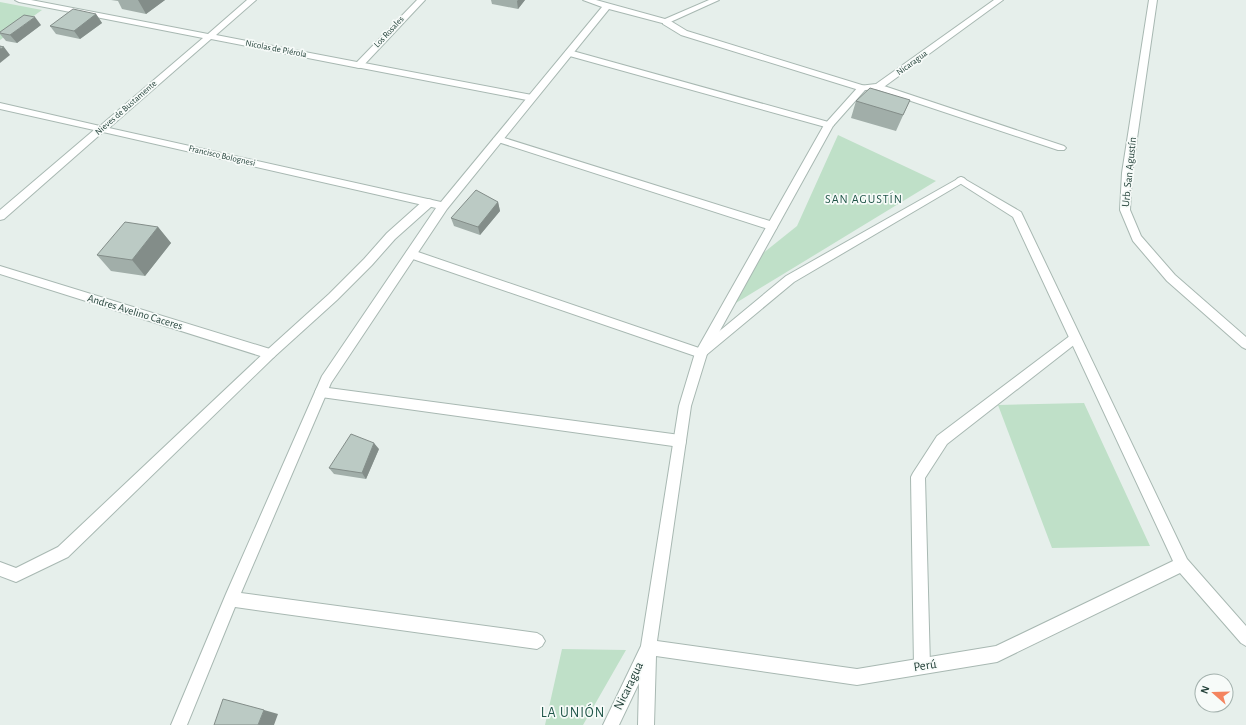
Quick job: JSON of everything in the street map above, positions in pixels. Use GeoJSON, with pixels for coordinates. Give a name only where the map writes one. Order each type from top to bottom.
{"type":"FeatureCollection","features":[{"type":"Feature","properties":{"kind":"street","name":"Nicolas de Piérola"},"geometry":{"type":"LineString","coordinates":[[19,0],[532,98]]}},
{"type":"Feature","properties":{"kind":"street","name":"Nieves de Bustamente"},"geometry":{"type":"LineString","coordinates":[[0,216],[252,0]]}},
{"type":"Feature","properties":{"kind":"street","name":"Los Rosales"},"geometry":{"type":"LineString","coordinates":[[359,65],[421,0]]}},
{"type":"Feature","properties":{"kind":"street"},"geometry":{"type":"LineString","coordinates":[[587,0],[666,22],[684,33],[862,88],[878,87],[1061,148]]}},
{"type":"Feature","properties":{"kind":"street"},"geometry":{"type":"LineString","coordinates":[[666,22],[715,0]]}},
{"type":"Feature","properties":{"kind":"street","name":"Nicaragua"},"geometry":{"type":"LineString","coordinates":[[878,87],[999,0]]}},
{"type":"Feature","properties":{"kind":"street","name":"Urb. San Agustín"},"geometry":{"type":"LineString","coordinates":[[1154,0],[1127,174],[1125,210],[1137,238],[1171,278],[1246,344]]}},
{"type":"Feature","properties":{"kind":"street"},"geometry":{"type":"LineString","coordinates":[[179,725],[231,599],[326,380],[443,206],[607,6]]}},
{"type":"Feature","properties":{"kind":"street"},"geometry":{"type":"LineString","coordinates":[[568,53],[829,124]]}},
{"type":"Feature","properties":{"kind":"street"},"geometry":{"type":"LineString","coordinates":[[646,725],[648,647],[685,406],[701,353],[829,124],[862,88]]}},
{"type":"Feature","properties":{"kind":"street","name":"Francisco Bolognesi"},"geometry":{"type":"LineString","coordinates":[[0,106],[443,206]]}},
{"type":"Feature","properties":{"kind":"street"},"geometry":{"type":"LineString","coordinates":[[498,139],[772,226]]}},
{"type":"Feature","properties":{"kind":"street"},"geometry":{"type":"LineString","coordinates":[[701,353],[790,279],[961,180],[1017,215],[1182,564],[1246,638]]}},
{"type":"Feature","properties":{"kind":"street"},"geometry":{"type":"LineString","coordinates":[[0,569],[16,575],[62,552],[270,354],[333,297],[368,262],[391,236],[428,203]]}},
{"type":"Feature","properties":{"kind":"street"},"geometry":{"type":"LineString","coordinates":[[410,254],[701,353]]}},
{"type":"Feature","properties":{"kind":"street","name":"Andres Avelino Caceres"},"geometry":{"type":"LineString","coordinates":[[0,270],[270,354]]}},
{"type":"Feature","properties":{"kind":"street"},"geometry":{"type":"LineString","coordinates":[[922,666],[918,477],[942,440],[1075,338]]}},
{"type":"Feature","properties":{"kind":"street"},"geometry":{"type":"LineString","coordinates":[[321,392],[680,441]]}},
{"type":"Feature","properties":{"kind":"street","name":"Perú"},"geometry":{"type":"LineString","coordinates":[[648,647],[857,677],[997,654],[1182,564]]}},
{"type":"Feature","properties":{"kind":"street"},"geometry":{"type":"LineString","coordinates":[[231,599],[537,642]]}},
{"type":"Feature","properties":{"kind":"street","name":"Nicaragua"},"geometry":{"type":"LineString","coordinates":[[611,725],[648,647]]}},
{"type":"Feature","properties":{"kind":"green space"},"geometry":{"type":"Polygon","coordinates":[[[0,2],[42,10],[0,40],[0,2]]]}},
{"type":"Feature","properties":{"kind":"green space"},"geometry":{"type":"Polygon","coordinates":[[[838,135],[936,181],[726,309],[762,254],[797,226],[838,135]]]}},
{"type":"Feature","properties":{"kind":"green space"},"geometry":{"type":"Polygon","coordinates":[[[1084,403],[1150,546],[1052,548],[998,405],[1084,403]]]}},
{"type":"Feature","properties":{"kind":"green space"},"geometry":{"type":"Polygon","coordinates":[[[562,649],[626,650],[583,725],[545,725],[562,649]]]}},
{"type":"Feature","properties":{"kind":"building"},"geometry":{"type":"Polygon","coordinates":[[[73,9],[96,14],[74,31],[50,26],[73,9]]]}},
{"type":"Feature","properties":{"kind":"building"},"geometry":{"type":"Polygon","coordinates":[[[24,15],[35,17],[10,35],[0,33],[0,32],[24,15]]]}},
{"type":"Feature","properties":{"kind":"building"},"geometry":{"type":"Polygon","coordinates":[[[870,88],[910,100],[903,115],[856,101],[870,88]]]}},
{"type":"Feature","properties":{"kind":"building"},"geometry":{"type":"Polygon","coordinates":[[[476,190],[498,202],[478,227],[451,218],[476,190]]]}},
{"type":"Feature","properties":{"kind":"building"},"geometry":{"type":"Polygon","coordinates":[[[125,222],[158,227],[132,260],[97,255],[125,222]]]}},
{"type":"Feature","properties":{"kind":"building"},"geometry":{"type":"Polygon","coordinates":[[[351,434],[374,443],[362,473],[329,468],[351,434]]]}},
{"type":"Feature","properties":{"kind":"building"},"geometry":{"type":"Polygon","coordinates":[[[223,699],[264,710],[258,725],[214,725],[223,699]]]}},
{"type":"Feature","properties":{"kind":"district","name":"SAN AGUSTÍN"},"geometry":{"type":"Point","coordinates":[864,199]}},
{"type":"Feature","properties":{"kind":"district","name":"LA UNIÓN"},"geometry":{"type":"Point","coordinates":[573,713]}}]}
